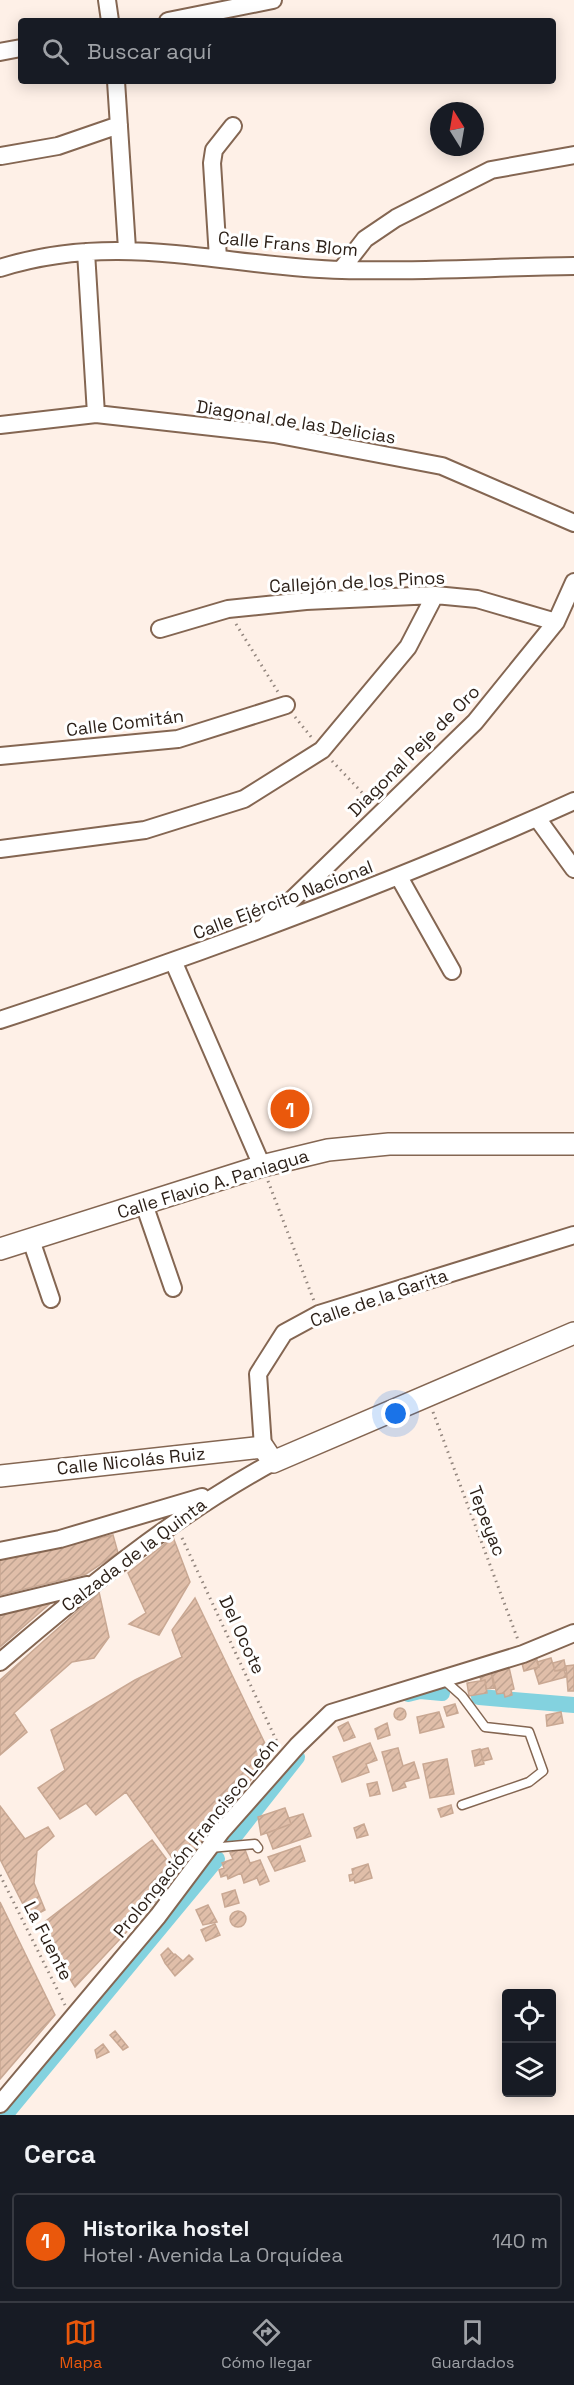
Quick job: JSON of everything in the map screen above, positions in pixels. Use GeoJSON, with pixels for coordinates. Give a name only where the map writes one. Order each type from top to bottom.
{"type":"FeatureCollection","features":[{"type":"Feature","properties":{"kind":"street"},"geometry":{"type":"LineString","coordinates":[[107,0],[110,18]]}},
{"type":"Feature","properties":{"kind":"street"},"geometry":{"type":"LineString","coordinates":[[183,18],[273,0]]}},
{"type":"Feature","properties":{"kind":"street"},"geometry":{"type":"LineString","coordinates":[[0,52],[18,49]]}},
{"type":"Feature","properties":{"kind":"street"},"geometry":{"type":"LineString","coordinates":[[116,84],[127,249]]}},
{"type":"Feature","properties":{"kind":"street"},"geometry":{"type":"LineString","coordinates":[[1,156],[58,147],[119,125]]}},
{"type":"Feature","properties":{"kind":"street"},"geometry":{"type":"LineString","coordinates":[[218,258],[212,163],[214,150],[233,126]]}},
{"type":"Feature","properties":{"kind":"street"},"geometry":{"type":"LineString","coordinates":[[341,270],[365,239],[396,218],[491,170],[574,155]]}},
{"type":"Feature","properties":{"kind":"street","name":"Calle Frans Blom"},"geometry":{"type":"LineString","coordinates":[[0,268],[52,255],[127,249],[341,270],[574,266]]}},
{"type":"Feature","properties":{"kind":"street"},"geometry":{"type":"LineString","coordinates":[[86,252],[96,414]]}},
{"type":"Feature","properties":{"kind":"street","name":"Diagonal de las Delicias"},"geometry":{"type":"LineString","coordinates":[[0,425],[96,414],[274,434],[442,466],[574,523]]}},
{"type":"Feature","properties":{"kind":"street","name":"Diagonal Peje de Oro"},"geometry":{"type":"LineString","coordinates":[[259,931],[475,722],[556,622],[574,582]]}},
{"type":"Feature","properties":{"kind":"street"},"geometry":{"type":"LineString","coordinates":[[0,849],[145,830],[244,799],[322,750],[408,647],[435,595]]}},
{"type":"Feature","properties":{"kind":"street","name":"Callejón de los Pinos"},"geometry":{"type":"LineString","coordinates":[[160,629],[228,609],[306,601],[395,599],[435,595],[477,599],[556,622]]}},
{"type":"Feature","properties":{"kind":"street","name":"Calle Comitán"},"geometry":{"type":"LineString","coordinates":[[0,756],[178,739],[286,705]]}},
{"type":"Feature","properties":{"kind":"street","name":"Calle Ejército Nacional"},"geometry":{"type":"LineString","coordinates":[[0,1020],[174,963],[259,931],[399,877],[574,801]]}},
{"type":"Feature","properties":{"kind":"street"},"geometry":{"type":"LineString","coordinates":[[537,818],[574,869]]}},
{"type":"Feature","properties":{"kind":"street"},"geometry":{"type":"LineString","coordinates":[[399,877],[452,971]]}},
{"type":"Feature","properties":{"kind":"street"},"geometry":{"type":"LineString","coordinates":[[174,963],[262,1166]]}},
{"type":"Feature","properties":{"kind":"street","name":"Calle Flavio A. Paniagua"},"geometry":{"type":"LineString","coordinates":[[0,1249],[262,1166],[328,1150],[389,1144],[574,1144]]}},
{"type":"Feature","properties":{"kind":"street"},"geometry":{"type":"LineString","coordinates":[[144,1204],[173,1288]]}},
{"type":"Feature","properties":{"kind":"street","name":"Calle de la Garita"},"geometry":{"type":"LineString","coordinates":[[268,1455],[258,1374],[284,1334],[319,1314],[574,1235]]}},
{"type":"Feature","properties":{"kind":"street"},"geometry":{"type":"LineString","coordinates":[[31,1240],[51,1299]]}},
{"type":"Feature","properties":{"kind":"street","name":"Calzada de la Quinta"},"geometry":{"type":"LineString","coordinates":[[0,1662],[91,1584],[174,1521],[220,1491],[268,1455],[428,1396],[574,1333]]}},
{"type":"Feature","properties":{"kind":"street","name":"Calle Nicolás Ruiz"},"geometry":{"type":"LineString","coordinates":[[0,1476],[268,1455]]}},
{"type":"Feature","properties":{"kind":"street"},"geometry":{"type":"LineString","coordinates":[[0,1551],[60,1539],[220,1491]]}},
{"type":"Feature","properties":{"kind":"street"},"geometry":{"type":"LineString","coordinates":[[0,1606],[91,1584]]}},
{"type":"Feature","properties":{"kind":"street","name":"Prolongación Francisco León"},"geometry":{"type":"LineString","coordinates":[[0,2104],[158,1916],[210,1848],[285,1760],[331,1713],[523,1654],[574,1633]]}},
{"type":"Feature","properties":{"kind":"lane"},"geometry":{"type":"LineString","coordinates":[[443,1679],[462,1696],[485,1726],[529,1732],[543,1771],[529,1782],[462,1805]]}},
{"type":"Feature","properties":{"kind":"lane"},"geometry":{"type":"LineString","coordinates":[[210,1848],[246,1842],[255,1844],[258,1848]]}},
{"type":"Feature","properties":{"kind":"path"},"geometry":{"type":"LineString","coordinates":[[262,1166],[319,1314]]}},
{"type":"Feature","properties":{"kind":"path","name":"Tepeyac"},"geometry":{"type":"LineString","coordinates":[[428,1396],[523,1654]]}},
{"type":"Feature","properties":{"kind":"path","name":"Del Ocote"},"geometry":{"type":"LineString","coordinates":[[174,1521],[285,1760]]}},
{"type":"Feature","properties":{"kind":"path","name":"La Fuente"},"geometry":{"type":"LineString","coordinates":[[0,1875],[72,2018]]}},
{"type":"Feature","properties":{"kind":"building"},"geometry":{"type":"Polygon","coordinates":[[[113,1535],[118,1553],[86,1574],[0,1595],[0,1560],[113,1535]]]}},
{"type":"Feature","properties":{"kind":"building"},"geometry":{"type":"Polygon","coordinates":[[[173,1537],[190,1582],[159,1635],[129,1624],[146,1613],[128,1573],[173,1537]]]}},
{"type":"Feature","properties":{"kind":"building"},"geometry":{"type":"Polygon","coordinates":[[[99,1592],[109,1637],[94,1658],[72,1662],[14,1713],[27,1732],[0,1755],[0,1680],[99,1592]]]}},
{"type":"Feature","properties":{"kind":"building"},"geometry":{"type":"Polygon","coordinates":[[[195,1598],[270,1754],[182,1872],[126,1792],[96,1815],[86,1803],[60,1819],[38,1788],[65,1770],[51,1730],[135,1680],[182,1657],[172,1630],[195,1598]]]}},
{"type":"Feature","properties":{"kind":"building"},"geometry":{"type":"Polygon","coordinates":[[[53,1601],[0,1647],[0,1615],[53,1601]]]}},
{"type":"Feature","properties":{"kind":"building"},"geometry":{"type":"Polygon","coordinates":[[[535,1653],[539,1667],[524,1671],[520,1656],[535,1653]]]}},
{"type":"Feature","properties":{"kind":"building"},"geometry":{"type":"Polygon","coordinates":[[[551,1658],[555,1671],[564,1669],[566,1677],[539,1684],[534,1668],[539,1667],[537,1662],[551,1658]]]}},
{"type":"Feature","properties":{"kind":"building"},"geometry":{"type":"Polygon","coordinates":[[[564,1660],[566,1670],[555,1671],[553,1663],[564,1660]]]}},
{"type":"Feature","properties":{"kind":"building"},"geometry":{"type":"Polygon","coordinates":[[[508,1663],[514,1689],[511,1690],[512,1695],[505,1697],[504,1693],[497,1694],[490,1667],[508,1663]]]}},
{"type":"Feature","properties":{"kind":"building"},"geometry":{"type":"Polygon","coordinates":[[[574,1665],[574,1691],[568,1691],[566,1666],[574,1665]]]}},
{"type":"Feature","properties":{"kind":"building"},"geometry":{"type":"Polygon","coordinates":[[[490,1666],[494,1688],[486,1689],[485,1680],[481,1681],[478,1668],[490,1666]]]}},
{"type":"Feature","properties":{"kind":"building"},"geometry":{"type":"Polygon","coordinates":[[[485,1680],[487,1693],[469,1696],[467,1683],[485,1680]]]}},
{"type":"Feature","properties":{"kind":"building"},"geometry":{"type":"Polygon","coordinates":[[[455,1704],[458,1713],[447,1716],[444,1707],[455,1704]]]}},
{"type":"Feature","properties":{"kind":"building"},"geometry":{"type":"Polygon","coordinates":[[[402,1708],[406,1714],[402,1720],[398,1720],[394,1712],[402,1708]]]}},
{"type":"Feature","properties":{"kind":"building"},"geometry":{"type":"Polygon","coordinates":[[[439,1712],[444,1727],[420,1733],[417,1717],[439,1712]]]}},
{"type":"Feature","properties":{"kind":"building"},"geometry":{"type":"Polygon","coordinates":[[[561,1712],[563,1723],[547,1726],[546,1715],[561,1712]]]}},
{"type":"Feature","properties":{"kind":"building"},"geometry":{"type":"Polygon","coordinates":[[[348,1722],[355,1737],[344,1741],[338,1727],[348,1722]]]}},
{"type":"Feature","properties":{"kind":"building"},"geometry":{"type":"Polygon","coordinates":[[[387,1723],[390,1735],[378,1739],[375,1729],[387,1723]]]}},
{"type":"Feature","properties":{"kind":"building"},"geometry":{"type":"Polygon","coordinates":[[[370,1743],[377,1760],[366,1764],[369,1772],[342,1782],[333,1757],[370,1743]]]}},
{"type":"Feature","properties":{"kind":"building"},"geometry":{"type":"Polygon","coordinates":[[[398,1748],[403,1766],[414,1762],[419,1778],[404,1782],[406,1787],[393,1791],[382,1752],[398,1748]]]}},
{"type":"Feature","properties":{"kind":"building"},"geometry":{"type":"Polygon","coordinates":[[[488,1748],[492,1759],[483,1761],[480,1750],[488,1748]]]}},
{"type":"Feature","properties":{"kind":"building"},"geometry":{"type":"Polygon","coordinates":[[[480,1749],[484,1764],[475,1766],[472,1751],[480,1749]]]}},
{"type":"Feature","properties":{"kind":"building"},"geometry":{"type":"Polygon","coordinates":[[[447,1759],[454,1794],[430,1798],[423,1764],[447,1759]]]}},
{"type":"Feature","properties":{"kind":"building"},"geometry":{"type":"Polygon","coordinates":[[[377,1782],[380,1794],[370,1796],[367,1784],[377,1782]]]}},
{"type":"Feature","properties":{"kind":"building"},"geometry":{"type":"Polygon","coordinates":[[[451,1805],[453,1813],[441,1817],[438,1809],[451,1805]]]}},
{"type":"Feature","properties":{"kind":"building"},"geometry":{"type":"Polygon","coordinates":[[[0,1806],[25,1839],[48,1827],[54,1836],[37,1851],[34,1883],[45,1910],[30,1918],[0,1859],[0,1806]]]}},
{"type":"Feature","properties":{"kind":"building"},"geometry":{"type":"Polygon","coordinates":[[[285,1808],[291,1824],[261,1835],[258,1817],[285,1808]]]}},
{"type":"Feature","properties":{"kind":"building"},"geometry":{"type":"Polygon","coordinates":[[[303,1814],[311,1836],[273,1849],[267,1833],[291,1824],[289,1818],[303,1814]]]}},
{"type":"Feature","properties":{"kind":"building"},"geometry":{"type":"Polygon","coordinates":[[[364,1824],[368,1835],[357,1838],[354,1828],[364,1824]]]}},
{"type":"Feature","properties":{"kind":"building"},"geometry":{"type":"Polygon","coordinates":[[[152,1840],[179,1876],[75,1987],[38,1927],[152,1840]]]}},
{"type":"Feature","properties":{"kind":"building"},"geometry":{"type":"Polygon","coordinates":[[[300,1846],[305,1861],[275,1871],[268,1857],[300,1846]]]}},
{"type":"Feature","properties":{"kind":"building"},"geometry":{"type":"Polygon","coordinates":[[[244,1847],[250,1863],[260,1860],[269,1881],[260,1885],[257,1878],[244,1883],[241,1873],[228,1879],[227,1875],[221,1877],[219,1870],[224,1868],[222,1863],[233,1859],[230,1853],[244,1847]]]}},
{"type":"Feature","properties":{"kind":"building"},"geometry":{"type":"Polygon","coordinates":[[[368,1864],[372,1878],[355,1883],[354,1880],[350,1881],[349,1875],[353,1874],[352,1869],[368,1864]]]}},
{"type":"Feature","properties":{"kind":"building"},"geometry":{"type":"Polygon","coordinates":[[[235,1890],[239,1903],[225,1907],[222,1894],[235,1890]]]}},
{"type":"Feature","properties":{"kind":"building"},"geometry":{"type":"Polygon","coordinates":[[[0,1902],[55,2015],[0,2079],[0,1902]]]}},
{"type":"Feature","properties":{"kind":"building"},"geometry":{"type":"Polygon","coordinates":[[[208,1905],[217,1922],[203,1925],[196,1910],[208,1905]]]}},
{"type":"Feature","properties":{"kind":"building"},"geometry":{"type":"Polygon","coordinates":[[[238,1911],[246,1919],[238,1927],[230,1919],[238,1911]]]}},
{"type":"Feature","properties":{"kind":"building"},"geometry":{"type":"Polygon","coordinates":[[[215,1924],[220,1935],[206,1941],[201,1930],[215,1924]]]}},
{"type":"Feature","properties":{"kind":"building"},"geometry":{"type":"Polygon","coordinates":[[[168,1948],[174,1955],[165,1963],[161,1955],[168,1948]]]}},
{"type":"Feature","properties":{"kind":"building"},"geometry":{"type":"Polygon","coordinates":[[[175,1954],[183,1961],[189,1955],[193,1959],[175,1976],[165,1963],[175,1954]]]}},
{"type":"Feature","properties":{"kind":"building"},"geometry":{"type":"Polygon","coordinates":[[[115,2031],[128,2047],[123,2050],[110,2035],[115,2031]]]}},
{"type":"Feature","properties":{"kind":"building"},"geometry":{"type":"Polygon","coordinates":[[[103,2044],[109,2052],[97,2058],[95,2050],[103,2044]]]}},
{"type":"Feature","properties":{"kind":"waterway"},"geometry":{"type":"LineString","coordinates":[[408,1694],[420,1691],[442,1693]]}},
{"type":"Feature","properties":{"kind":"waterway"},"geometry":{"type":"LineString","coordinates":[[479,1697],[574,1705]]}},
{"type":"Feature","properties":{"kind":"waterway"},"geometry":{"type":"LineString","coordinates":[[234,1837],[297,1757]]}},
{"type":"Feature","properties":{"kind":"waterway"},"geometry":{"type":"LineString","coordinates":[[5,2115],[217,1859]]}},
{"type":"Feature","properties":{"kind":"place","name":"Historika hostel"},"geometry":{"type":"Point","coordinates":[290,1109]}}]}
